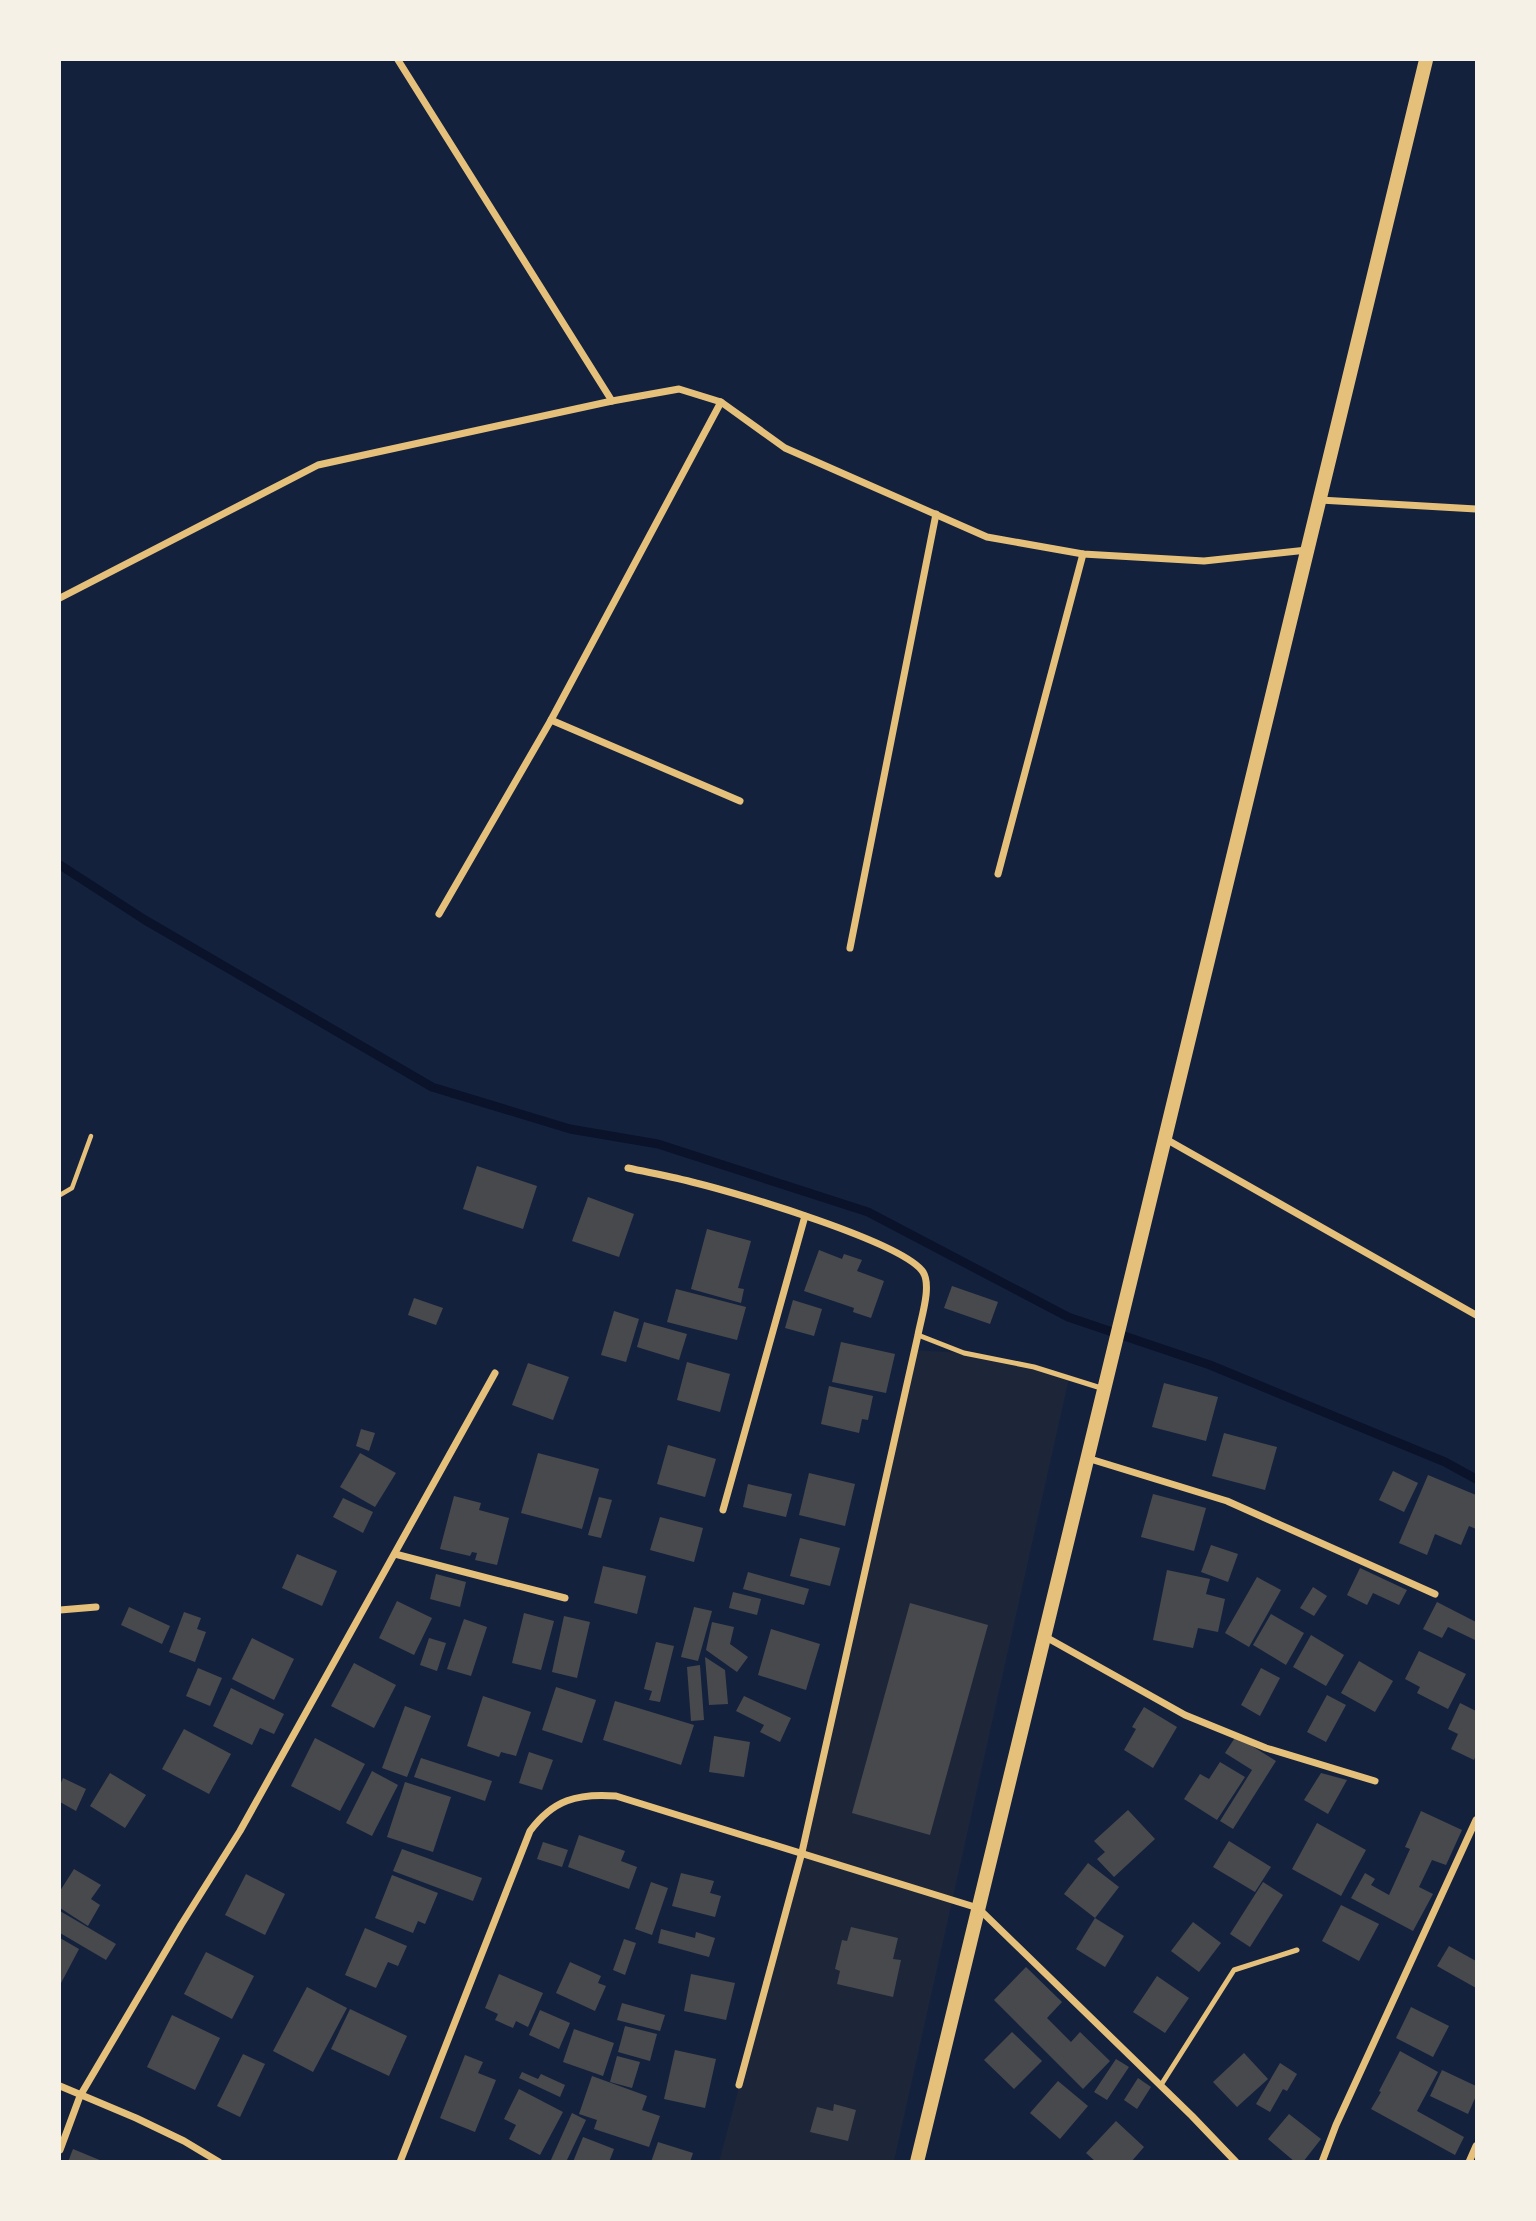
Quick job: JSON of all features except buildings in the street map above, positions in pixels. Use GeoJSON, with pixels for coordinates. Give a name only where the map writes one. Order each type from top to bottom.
{"type":"FeatureCollection","features":[{"type":"Feature","properties":{"kind":"main road"},"geometry":{"type":"LineString","coordinates":[[917,2161],[1426,60]]}},
{"type":"Feature","properties":{"kind":"street"},"geometry":{"type":"LineString","coordinates":[[398,60],[612,401]]}},
{"type":"Feature","properties":{"kind":"street"},"geometry":{"type":"LineString","coordinates":[[60,598],[318,465],[679,389],[721,402],[785,448],[988,537],[1083,554],[1203,561],[1308,550]]}},
{"type":"Feature","properties":{"kind":"street"},"geometry":{"type":"LineString","coordinates":[[439,914],[551,720],[721,402]]}},
{"type":"Feature","properties":{"kind":"street"},"geometry":{"type":"LineString","coordinates":[[1320,500],[1476,509]]}},
{"type":"Feature","properties":{"kind":"street"},"geometry":{"type":"LineString","coordinates":[[850,948],[936,514]]}},
{"type":"Feature","properties":{"kind":"street"},"geometry":{"type":"LineString","coordinates":[[998,874],[1083,554]]}},
{"type":"Feature","properties":{"kind":"street"},"geometry":{"type":"LineString","coordinates":[[551,720],[740,801]]}},
{"type":"Feature","properties":{"kind":"street"},"geometry":{"type":"LineString","coordinates":[[1164,1138],[1476,1315]]}},
{"type":"Feature","properties":{"kind":"street"},"geometry":{"type":"LineString","coordinates":[[628,1168],[696,1183],[805,1216],[876,1242],[916,1265],[928,1284],[802,1852],[739,2085]]}},
{"type":"Feature","properties":{"kind":"street"},"geometry":{"type":"LineString","coordinates":[[723,1510],[805,1216]]}},
{"type":"Feature","properties":{"kind":"street"},"geometry":{"type":"LineString","coordinates":[[60,2150],[80,2096],[240,1831],[495,1373]]}},
{"type":"Feature","properties":{"kind":"street"},"geometry":{"type":"LineString","coordinates":[[1087,1458],[1227,1501],[1435,1594]]}},
{"type":"Feature","properties":{"kind":"street"},"geometry":{"type":"LineString","coordinates":[[395,1554],[565,1598]]}},
{"type":"Feature","properties":{"kind":"street"},"geometry":{"type":"LineString","coordinates":[[60,1611],[96,1607]]}},
{"type":"Feature","properties":{"kind":"street"},"geometry":{"type":"LineString","coordinates":[[1043,1636],[1185,1715],[1266,1748],[1375,1781]]}},
{"type":"Feature","properties":{"kind":"street"},"geometry":{"type":"LineString","coordinates":[[400,2161],[530,1831],[542,1816],[560,1802],[583,1796],[616,1796],[978,1908],[1236,2161]]}},
{"type":"Feature","properties":{"kind":"street"},"geometry":{"type":"LineString","coordinates":[[1322,2161],[1476,1820]]}},
{"type":"Feature","properties":{"kind":"street"},"geometry":{"type":"LineString","coordinates":[[60,2087],[136,2118],[219,2161]]}},
{"type":"Feature","properties":{"kind":"street"},"geometry":{"type":"LineString","coordinates":[[1469,2161],[1476,2146]]}},
{"type":"Feature","properties":{"kind":"lane"},"geometry":{"type":"LineString","coordinates":[[918,1335],[964,1353],[1034,1367],[1104,1389]]}},
{"type":"Feature","properties":{"kind":"lane"},"geometry":{"type":"LineString","coordinates":[[1161,2085],[1234,1970],[1297,1950]]}},
{"type":"Feature","properties":{"kind":"path"},"geometry":{"type":"LineString","coordinates":[[60,1195],[72,1188],[91,1136]]}},
{"type":"Feature","properties":{"kind":"shaded area"},"geometry":{"type":"Polygon","coordinates":[[[913,1350],[964,1353],[1069,1378],[894,2161],[719,2162],[802,1852],[913,1350]]]}},
{"type":"Feature","properties":{"kind":"waterway"},"geometry":{"type":"LineString","coordinates":[[60,865],[145,920],[432,1087],[570,1129],[658,1144],[868,1212],[1068,1317],[1210,1365],[1445,1462],[1476,1479]]}}]}
